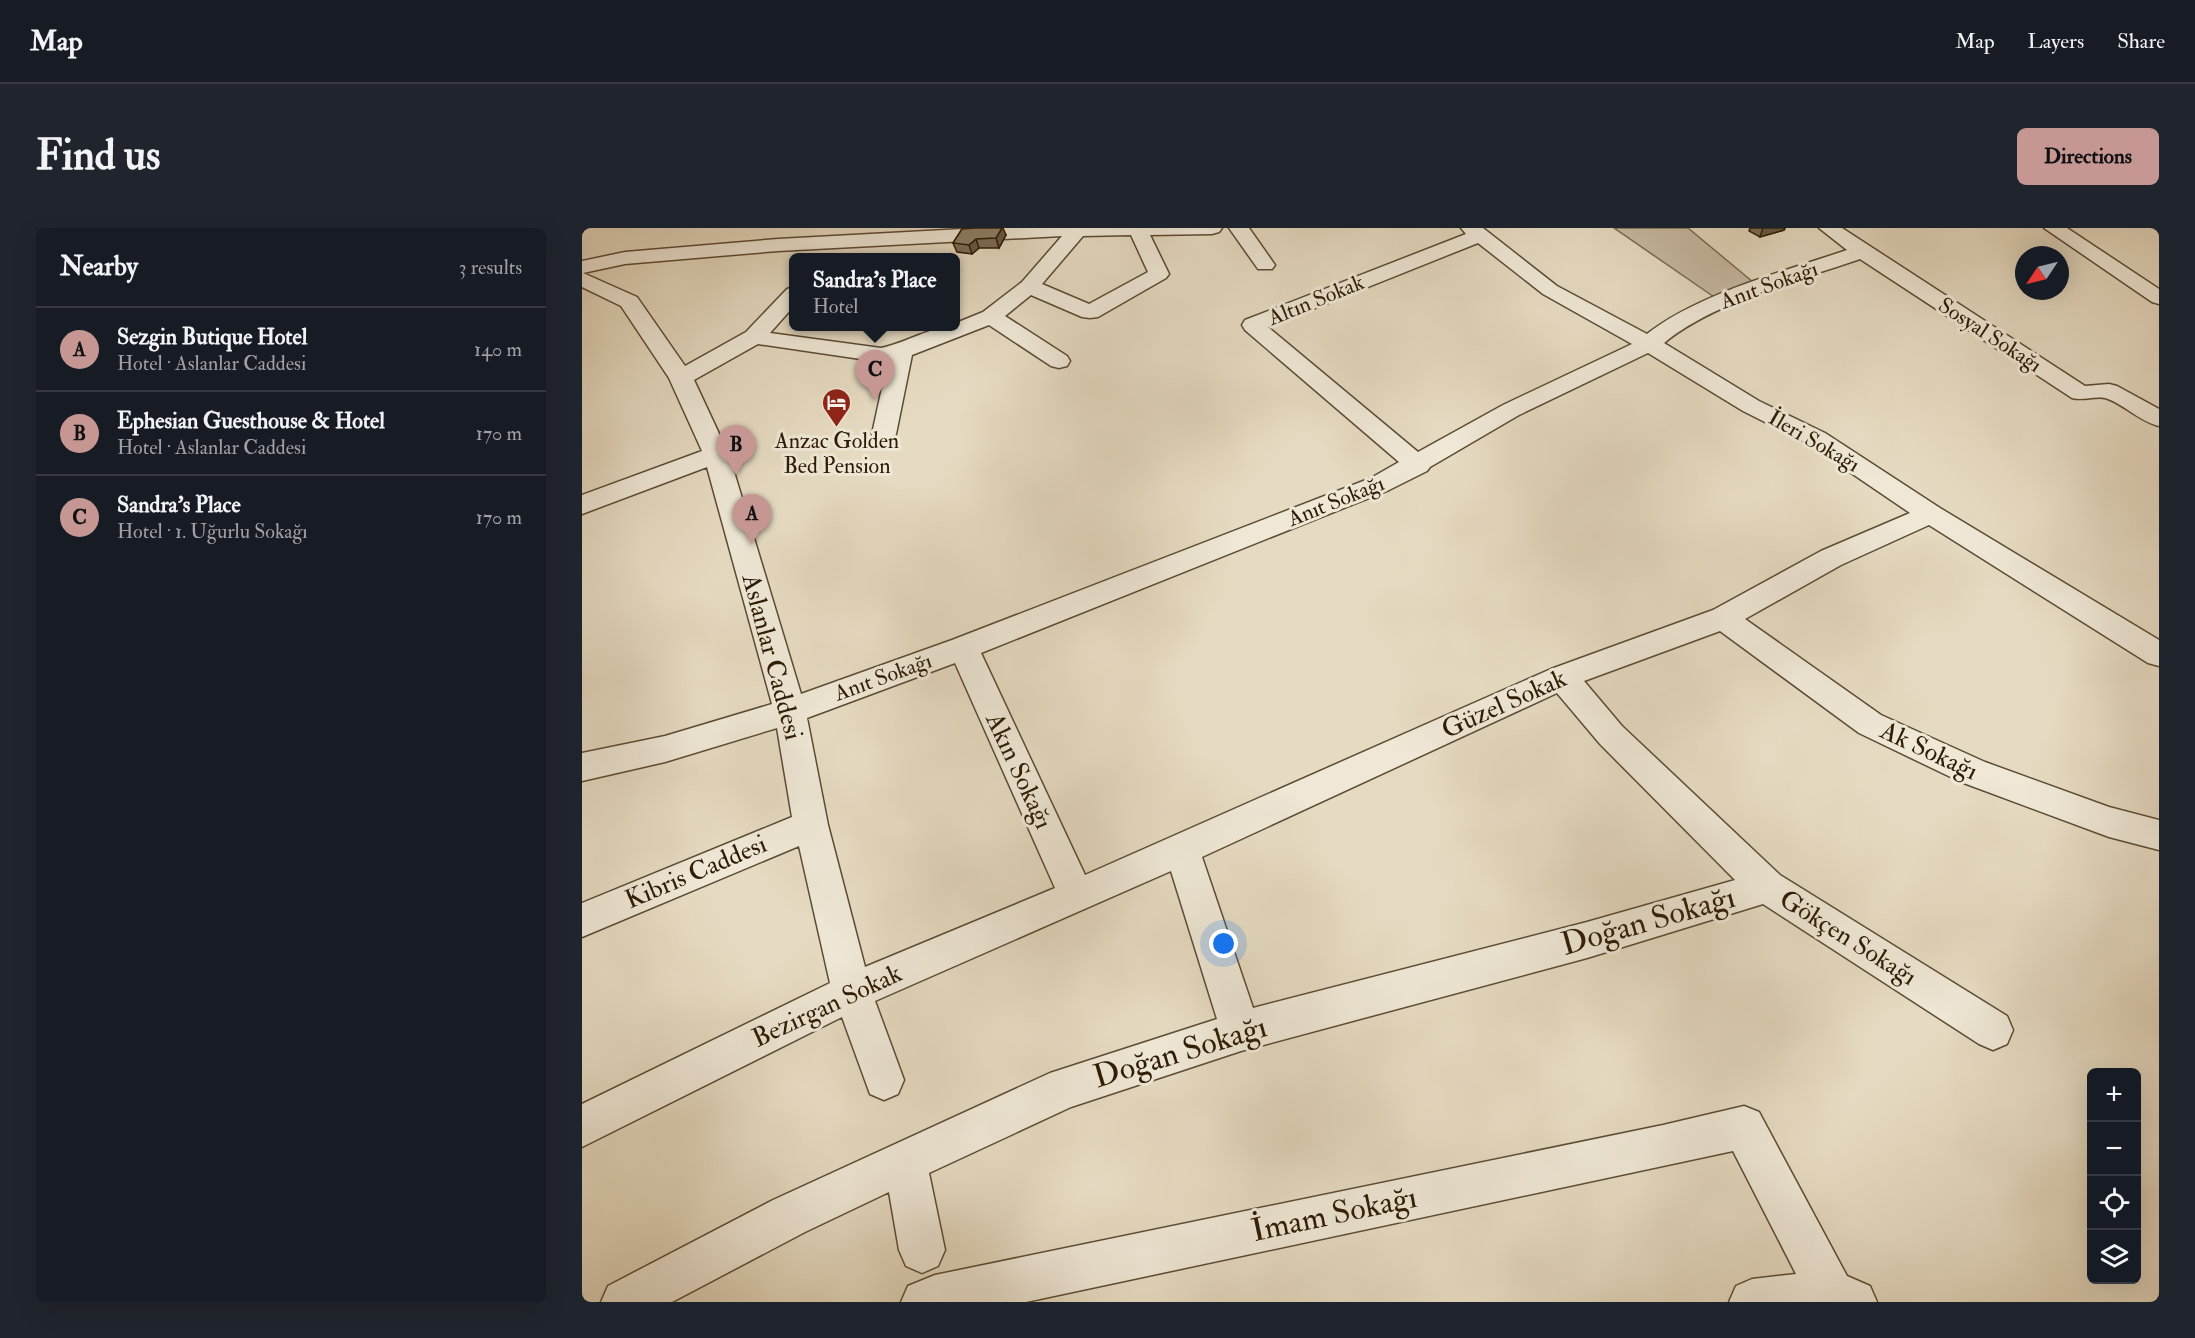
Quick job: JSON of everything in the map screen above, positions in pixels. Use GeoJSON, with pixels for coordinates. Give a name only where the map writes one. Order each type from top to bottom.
{"type":"FeatureCollection","features":[{"type":"Feature","properties":{"kind":"street"},"geometry":{"type":"LineString","coordinates":[[778,245],[790,228]]}},
{"type":"Feature","properties":{"kind":"street"},"geometry":{"type":"LineString","coordinates":[[582,267],[625,258],[778,245],[829,250],[1036,230],[1076,232],[1212,228]]}},
{"type":"Feature","properties":{"kind":"street"},"geometry":{"type":"LineString","coordinates":[[1239,228],[1265,265]]}},
{"type":"Feature","properties":{"kind":"street","name":"Sosyal Sokağı"},"geometry":{"type":"LineString","coordinates":[[1829,228],[1862,252],[2079,393],[2109,391],[2159,419]]}},
{"type":"Feature","properties":{"kind":"street"},"geometry":{"type":"LineString","coordinates":[[2054,228],[2159,298]]}},
{"type":"Feature","properties":{"kind":"street"},"geometry":{"type":"LineString","coordinates":[[1029,285],[1090,312],[1159,274],[1138,230]]}},
{"type":"Feature","properties":{"kind":"street","name":"İleri Sokağı"},"geometry":{"type":"LineString","coordinates":[[1476,231],[1550,290],[1649,344],[1751,406],[1816,438],[1931,514],[2159,655]]}},
{"type":"Feature","properties":{"kind":"street","name":"Altın Sokak"},"geometry":{"type":"LineString","coordinates":[[1418,465],[1253,325],[1476,231]]}},
{"type":"Feature","properties":{"kind":"street"},"geometry":{"type":"LineString","coordinates":[[960,329],[991,317],[1029,285],[1076,232]]}},
{"type":"Feature","properties":{"kind":"street"},"geometry":{"type":"LineString","coordinates":[[663,255],[680,237]]}},
{"type":"Feature","properties":{"kind":"street","name":"Anıt Sokağı"},"geometry":{"type":"LineString","coordinates":[[582,767],[665,749],[790,711],[963,648],[1380,484],[1418,465],[1511,410],[1649,344],[1671,326],[1748,290],[1862,252]]}},
{"type":"Feature","properties":{"kind":"street","name":"Aslanlar Caddesi"},"geometry":{"type":"LineString","coordinates":[[582,279],[629,302],[681,378],[716,455],[790,711],[811,825],[852,992],[884,1080]]}},
{"type":"Feature","properties":{"kind":"street"},"geometry":{"type":"LineString","coordinates":[[681,378],[754,337],[789,298]]}},
{"type":"Feature","properties":{"kind":"street"},"geometry":{"type":"LineString","coordinates":[[991,317],[1059,362]]}},
{"type":"Feature","properties":{"kind":"street"},"geometry":{"type":"LineString","coordinates":[[754,337],[881,355],[901,351],[954,331]]}},
{"type":"Feature","properties":{"kind":"street"},"geometry":{"type":"LineString","coordinates":[[884,434],[901,351]]}},
{"type":"Feature","properties":{"kind":"street"},"geometry":{"type":"LineString","coordinates":[[582,505],[716,455]]}},
{"type":"Feature","properties":{"kind":"street","name":"Güzel Sokak"},"geometry":{"type":"LineString","coordinates":[[1076,895],[1182,850],[1562,677],[1724,618],[1831,558],[1931,514]]}},
{"type":"Feature","properties":{"kind":"street","name":"Ak Sokağı"},"geometry":{"type":"LineString","coordinates":[[1724,618],[1870,724],[1973,772],[2109,822],[2159,835]]}},
{"type":"Feature","properties":{"kind":"street","name":"Akın Sokağı"},"geometry":{"type":"LineString","coordinates":[[963,648],[1076,895]]}},
{"type":"Feature","properties":{"kind":"street","name":"Gökçen Sokağı"},"geometry":{"type":"LineString","coordinates":[[1562,677],[1611,735],[1767,887],[1993,1030]]}},
{"type":"Feature","properties":{"kind":"street","name":"Kibris Caddesi"},"geometry":{"type":"LineString","coordinates":[[582,920],[811,825]]}},
{"type":"Feature","properties":{"kind":"street"},"geometry":{"type":"LineString","coordinates":[[1182,850],[1241,1031]]}},
{"type":"Feature","properties":{"kind":"street","name":"Doğan Sokağı"},"geometry":{"type":"LineString","coordinates":[[624,1302],[789,1216],[1065,1088],[1241,1031],[1587,940],[1767,887]]}},
{"type":"Feature","properties":{"kind":"street","name":"Bezirgan Sokak"},"geometry":{"type":"LineString","coordinates":[[582,1126],[852,992],[1076,895]]}},
{"type":"Feature","properties":{"kind":"street","name":"İmam Sokağı"},"geometry":{"type":"LineString","coordinates":[[924,1302],[1744,1127],[1843,1298]]}},
{"type":"Feature","properties":{"kind":"street"},"geometry":{"type":"LineString","coordinates":[[905,1162],[922,1250]]}},
{"type":"Feature","properties":{"kind":"street"},"geometry":{"type":"LineString","coordinates":[[1752,1302],[1843,1298]]}},
{"type":"Feature","properties":{"kind":"shaded area"},"geometry":{"type":"Polygon","coordinates":[[[1614,228],[1688,228],[1753,282],[1717,299],[1614,228]]]}},
{"type":"Feature","properties":{"kind":"building"},"geometry":{"type":"Polygon","coordinates":[[[1002,228],[996,238],[976,239],[969,245],[953,243],[962,229],[1002,228]]]}},
{"type":"Feature","properties":{"kind":"place","name":"Sandra's Place"},"geometry":{"type":"Point","coordinates":[875,400]}},
{"type":"Feature","properties":{"kind":"place","name":"Anzac Golden Bed Pension"},"geometry":{"type":"Point","coordinates":[837,428]}},
{"type":"Feature","properties":{"kind":"place","name":"Ephesian Guesthouse & Hotel"},"geometry":{"type":"Point","coordinates":[736,475]}},
{"type":"Feature","properties":{"kind":"place","name":"Sezgin Butique Hotel"},"geometry":{"type":"Point","coordinates":[752,544]}}]}
